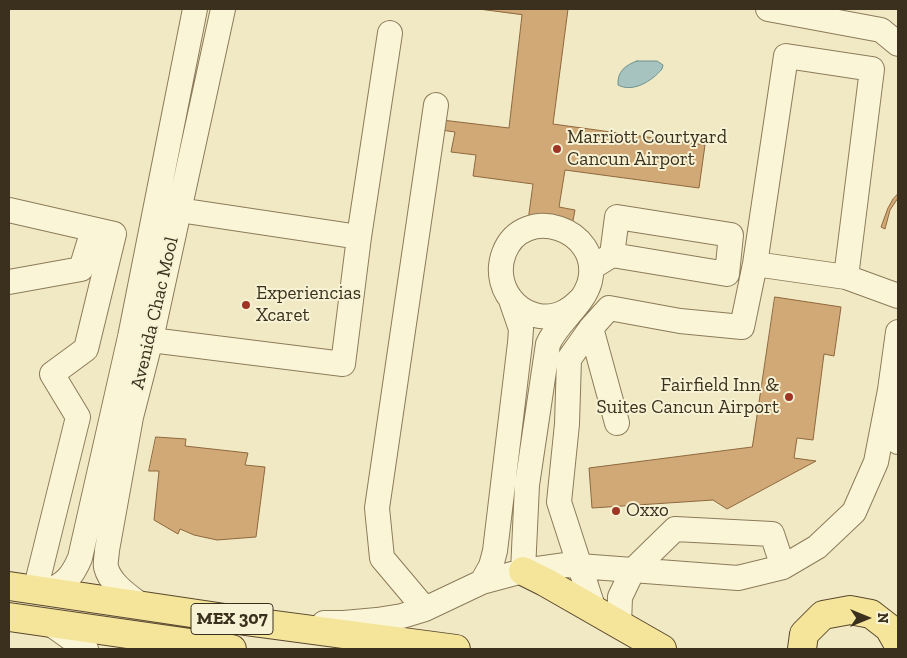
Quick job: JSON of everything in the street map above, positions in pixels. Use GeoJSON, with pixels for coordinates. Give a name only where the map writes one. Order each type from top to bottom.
{"type":"FeatureCollection","features":[{"type":"Feature","properties":{"kind":"main road"},"geometry":{"type":"LineString","coordinates":[[523,571],[662,649]]}},
{"type":"Feature","properties":{"kind":"main road","name":"MEX 307"},"geometry":{"type":"LineString","coordinates":[[30,590],[456,649]]}},
{"type":"Feature","properties":{"kind":"main road"},"geometry":{"type":"LineString","coordinates":[[802,649],[804,634],[823,615],[850,610],[871,614],[889,628],[898,644]]}},
{"type":"Feature","properties":{"kind":"main road","name":"MEX 307"},"geometry":{"type":"LineString","coordinates":[[9,617],[232,649]]}},
{"type":"Feature","properties":{"kind":"street","name":"Avenida Chac Mool"},"geometry":{"type":"LineString","coordinates":[[30,590],[57,587],[70,577],[80,558],[122,416],[140,338],[195,9]]}},
{"type":"Feature","properties":{"kind":"street","name":"Avenida Chac Mool"},"geometry":{"type":"LineString","coordinates":[[140,338],[179,210],[223,9]]}},
{"type":"Feature","properties":{"kind":"street"},"geometry":{"type":"LineString","coordinates":[[768,9],[881,30],[898,44]]}},
{"type":"Feature","properties":{"kind":"street"},"geometry":{"type":"LineString","coordinates":[[140,338],[343,364],[359,237],[390,33]]}},
{"type":"Feature","properties":{"kind":"street"},"geometry":{"type":"LineString","coordinates":[[594,610],[559,502],[567,424],[569,359],[608,308],[680,321],[742,327],[755,264],[786,56],[872,69],[846,277]]}},
{"type":"Feature","properties":{"kind":"street"},"geometry":{"type":"LineString","coordinates":[[426,609],[382,558],[377,508],[436,105]]}},
{"type":"Feature","properties":{"kind":"street"},"geometry":{"type":"LineString","coordinates":[[9,210],[114,234],[86,349],[52,374],[78,417],[30,590]]}},
{"type":"Feature","properties":{"kind":"street"},"geometry":{"type":"LineString","coordinates":[[179,210],[359,237]]}},
{"type":"Feature","properties":{"kind":"street"},"geometry":{"type":"LineString","coordinates":[[591,268],[612,255],[727,274],[731,234],[617,217],[612,255]]}},
{"type":"Feature","properties":{"kind":"street"},"geometry":{"type":"LineString","coordinates":[[482,582],[491,566],[495,551],[522,329],[511,300],[505,292],[500,271],[502,260],[505,250],[519,234],[539,226],[550,226],[570,232],[578,239],[589,258],[591,268],[590,279],[581,299],[553,334],[548,344],[527,485],[523,571]]}},
{"type":"Feature","properties":{"kind":"street"},"geometry":{"type":"LineString","coordinates":[[9,282],[81,269],[93,230]]}},
{"type":"Feature","properties":{"kind":"street"},"geometry":{"type":"LineString","coordinates":[[755,264],[846,277],[898,296]]}},
{"type":"Feature","properties":{"kind":"street"},"geometry":{"type":"LineString","coordinates":[[511,300],[527,312],[546,316],[566,311],[581,299]]}},
{"type":"Feature","properties":{"kind":"street"},"geometry":{"type":"LineString","coordinates":[[591,328],[617,423]]}},
{"type":"Feature","properties":{"kind":"street"},"geometry":{"type":"LineString","coordinates":[[522,329],[553,334]]}},
{"type":"Feature","properties":{"kind":"street"},"geometry":{"type":"LineString","coordinates":[[245,621],[344,623],[393,617],[426,609],[482,582],[523,571],[566,565],[738,578],[783,567],[817,547],[854,512],[876,462],[890,390],[898,332]]}},
{"type":"Feature","properties":{"kind":"street"},"geometry":{"type":"LineString","coordinates":[[890,390],[898,442]]}},
{"type":"Feature","properties":{"kind":"street","name":"Avenida Chac Mool"},"geometry":{"type":"LineString","coordinates":[[122,416],[106,567],[121,591],[142,606]]}},
{"type":"Feature","properties":{"kind":"street"},"geometry":{"type":"LineString","coordinates":[[620,625],[620,598],[633,570],[675,530],[772,534],[783,567]]}},
{"type":"Feature","properties":{"kind":"street"},"geometry":{"type":"LineString","coordinates":[[52,624],[86,649]]}},
{"type":"Feature","properties":{"kind":"water"},"geometry":{"type":"Polygon","coordinates":[[[637,61],[657,61],[663,65],[658,73],[636,87],[630,88],[618,85],[619,76],[623,69],[637,61]]]}},
{"type":"Feature","properties":{"kind":"building"},"geometry":{"type":"Polygon","coordinates":[[[479,9],[568,9],[553,124],[705,145],[699,188],[565,170],[559,207],[575,210],[571,231],[528,221],[533,184],[473,176],[476,155],[451,152],[455,132],[441,130],[442,120],[509,128],[522,15],[479,9]]]}},
{"type":"Feature","properties":{"kind":"building"},"geometry":{"type":"Polygon","coordinates":[[[898,194],[898,198],[890,210],[885,229],[881,227],[888,208],[898,194]]]}},
{"type":"Feature","properties":{"kind":"building","name":"Fairfield Inn & Suites Cancun Airport"},"geometry":{"type":"Polygon","coordinates":[[[775,297],[841,307],[834,356],[824,354],[813,440],[797,438],[794,458],[816,461],[727,509],[713,500],[592,508],[589,468],[752,447],[775,297]]]}},
{"type":"Feature","properties":{"kind":"building"},"geometry":{"type":"Polygon","coordinates":[[[156,437],[186,439],[185,446],[248,453],[245,465],[265,467],[256,537],[217,540],[194,535],[180,529],[178,534],[154,520],[159,471],[149,471],[156,437]]]}},
{"type":"Feature","properties":{"kind":"place","name":"Marriott Courtyard Cancun Airport"},"geometry":{"type":"Point","coordinates":[557,149]}},
{"type":"Feature","properties":{"kind":"place","name":"Experiencias Xcaret"},"geometry":{"type":"Point","coordinates":[246,305]}},
{"type":"Feature","properties":{"kind":"place","name":"Fairfield Inn & Suites Cancun Airport"},"geometry":{"type":"Point","coordinates":[789,397]}},
{"type":"Feature","properties":{"kind":"place","name":"Oxxo"},"geometry":{"type":"Point","coordinates":[616,511]}}]}
